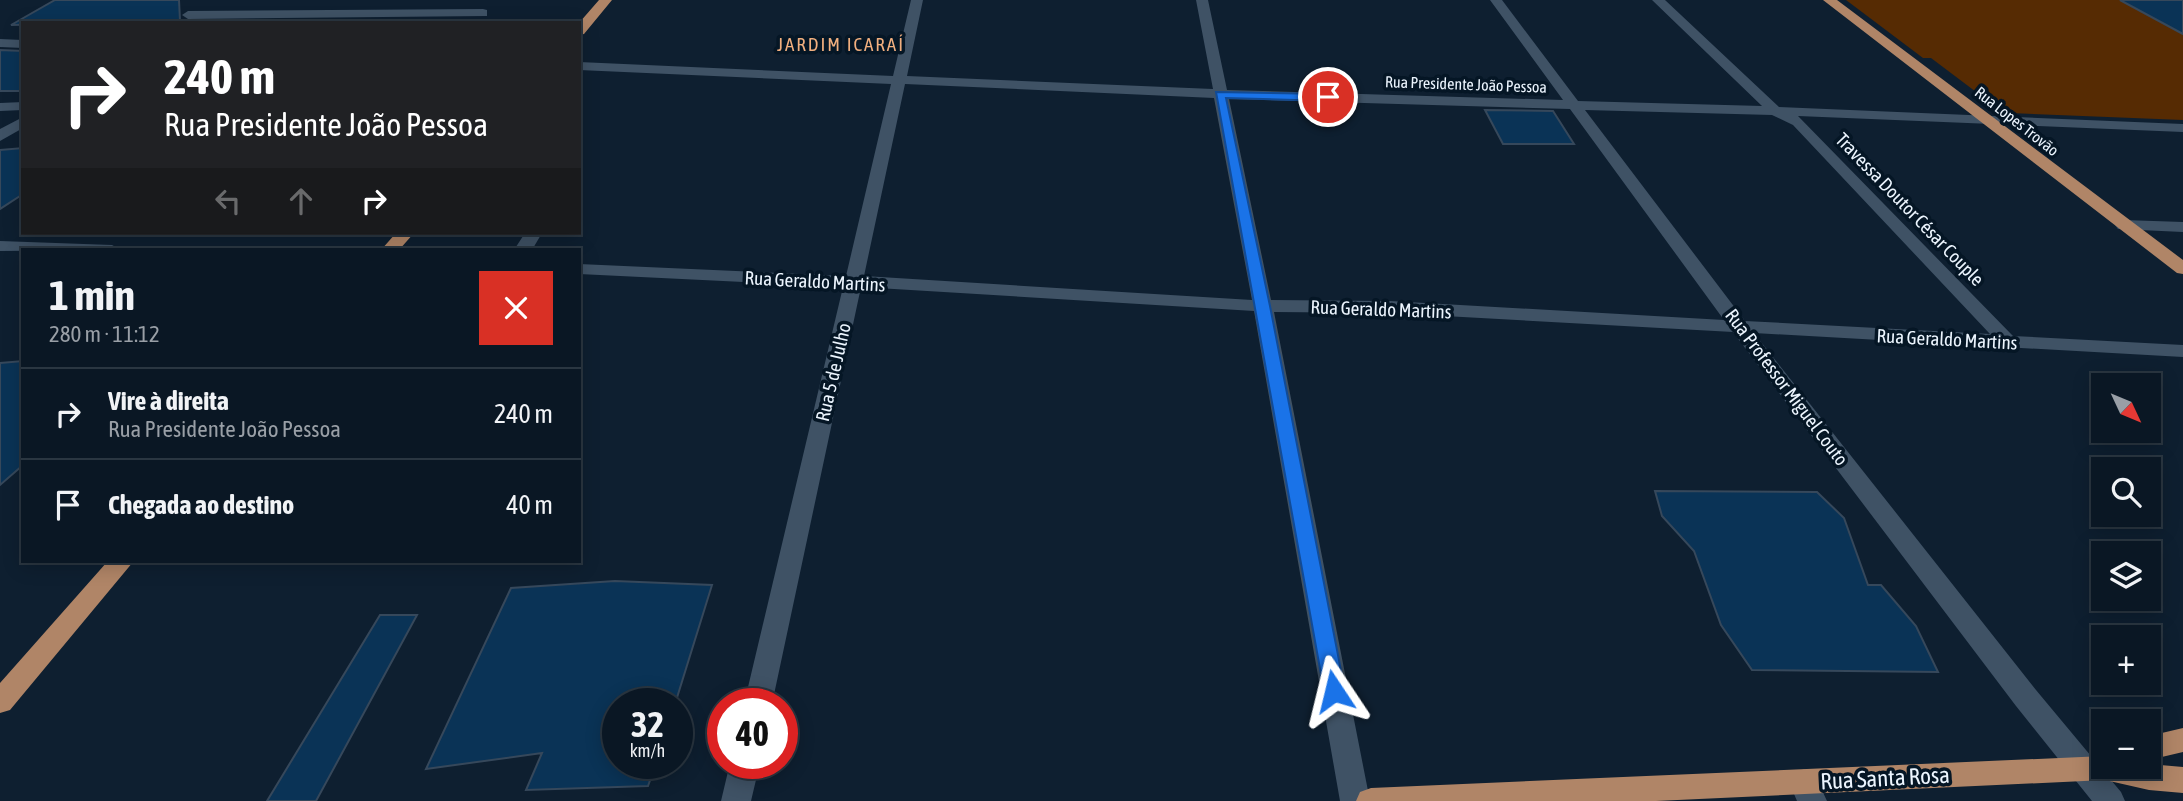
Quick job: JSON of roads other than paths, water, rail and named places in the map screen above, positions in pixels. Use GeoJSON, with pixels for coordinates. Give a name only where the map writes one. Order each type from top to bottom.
{"type":"FeatureCollection","features":[{"type":"Feature","properties":{"kind":"main road"},"geometry":{"type":"LineString","coordinates":[[581,29],[606,0]]}},
{"type":"Feature","properties":{"kind":"main road","name":"Rua Lopes Trovão"},"geometry":{"type":"LineString","coordinates":[[1829,0],[2183,269]]}},
{"type":"Feature","properties":{"kind":"main road"},"geometry":{"type":"LineString","coordinates":[[0,702],[120,563]]}},
{"type":"Feature","properties":{"kind":"main road"},"geometry":{"type":"LineString","coordinates":[[2161,745],[2183,740]]}},
{"type":"Feature","properties":{"kind":"main road","name":"Rua Santa Rosa"},"geometry":{"type":"LineString","coordinates":[[1371,801],[1808,791],[2091,769]]}},
{"type":"Feature","properties":{"kind":"main road","name":"Rua Santa Rosa"},"geometry":{"type":"LineString","coordinates":[[2161,778],[2183,780]]}},
{"type":"Feature","properties":{"kind":"street"},"geometry":{"type":"LineString","coordinates":[[179,21],[211,0]]}},
{"type":"Feature","properties":{"kind":"street"},"geometry":{"type":"LineString","coordinates":[[472,0],[487,18]]}},
{"type":"Feature","properties":{"kind":"street","name":"Rua 5 de Julho"},"geometry":{"type":"LineString","coordinates":[[762,688],[917,0]]}},
{"type":"Feature","properties":{"kind":"street"},"geometry":{"type":"LineString","coordinates":[[1202,0],[1263,306],[1355,801]]}},
{"type":"Feature","properties":{"kind":"street","name":"Rua Professor Miguel Couto"},"geometry":{"type":"LineString","coordinates":[[1496,0],[1741,329],[2026,698],[2091,760]]}},
{"type":"Feature","properties":{"kind":"street","name":"Travessa Doutor César Couple"},"geometry":{"type":"LineString","coordinates":[[1658,0],[1775,111],[1798,122],[2008,342]]}},
{"type":"Feature","properties":{"kind":"street"},"geometry":{"type":"LineString","coordinates":[[188,15],[440,13],[487,18]]}},
{"type":"Feature","properties":{"kind":"street"},"geometry":{"type":"LineString","coordinates":[[0,43],[21,44]]}},
{"type":"Feature","properties":{"kind":"street","name":"Rua Presidente João Pessoa"},"geometry":{"type":"LineString","coordinates":[[581,66],[1219,94],[1775,111],[2183,128]]}},
{"type":"Feature","properties":{"kind":"street"},"geometry":{"type":"LineString","coordinates":[[0,107],[21,106]]}},
{"type":"Feature","properties":{"kind":"street"},"geometry":{"type":"LineString","coordinates":[[0,136],[21,122]]}},
{"type":"Feature","properties":{"kind":"street"},"geometry":{"type":"LineString","coordinates":[[2124,225],[2183,227]]}},
{"type":"Feature","properties":{"kind":"street"},"geometry":{"type":"LineString","coordinates":[[0,246],[56,248]]}},
{"type":"Feature","properties":{"kind":"street","name":"Rua Geraldo Martins"},"geometry":{"type":"LineString","coordinates":[[581,269],[1060,292],[1263,306],[1390,307],[1741,329],[2183,351]]}},
{"type":"Feature","properties":{"kind":"street"},"geometry":{"type":"LineString","coordinates":[[736,801],[741,779]]}},
{"type":"Feature","properties":{"kind":"street","name":"Rua Professor Miguel Couto"},"geometry":{"type":"LineString","coordinates":[[2103,779],[2110,801]]}},
{"type":"Feature","properties":{"kind":"district","name":"JARDIM ICARAÍ"},"geometry":{"type":"Point","coordinates":[841,44]}}]}
